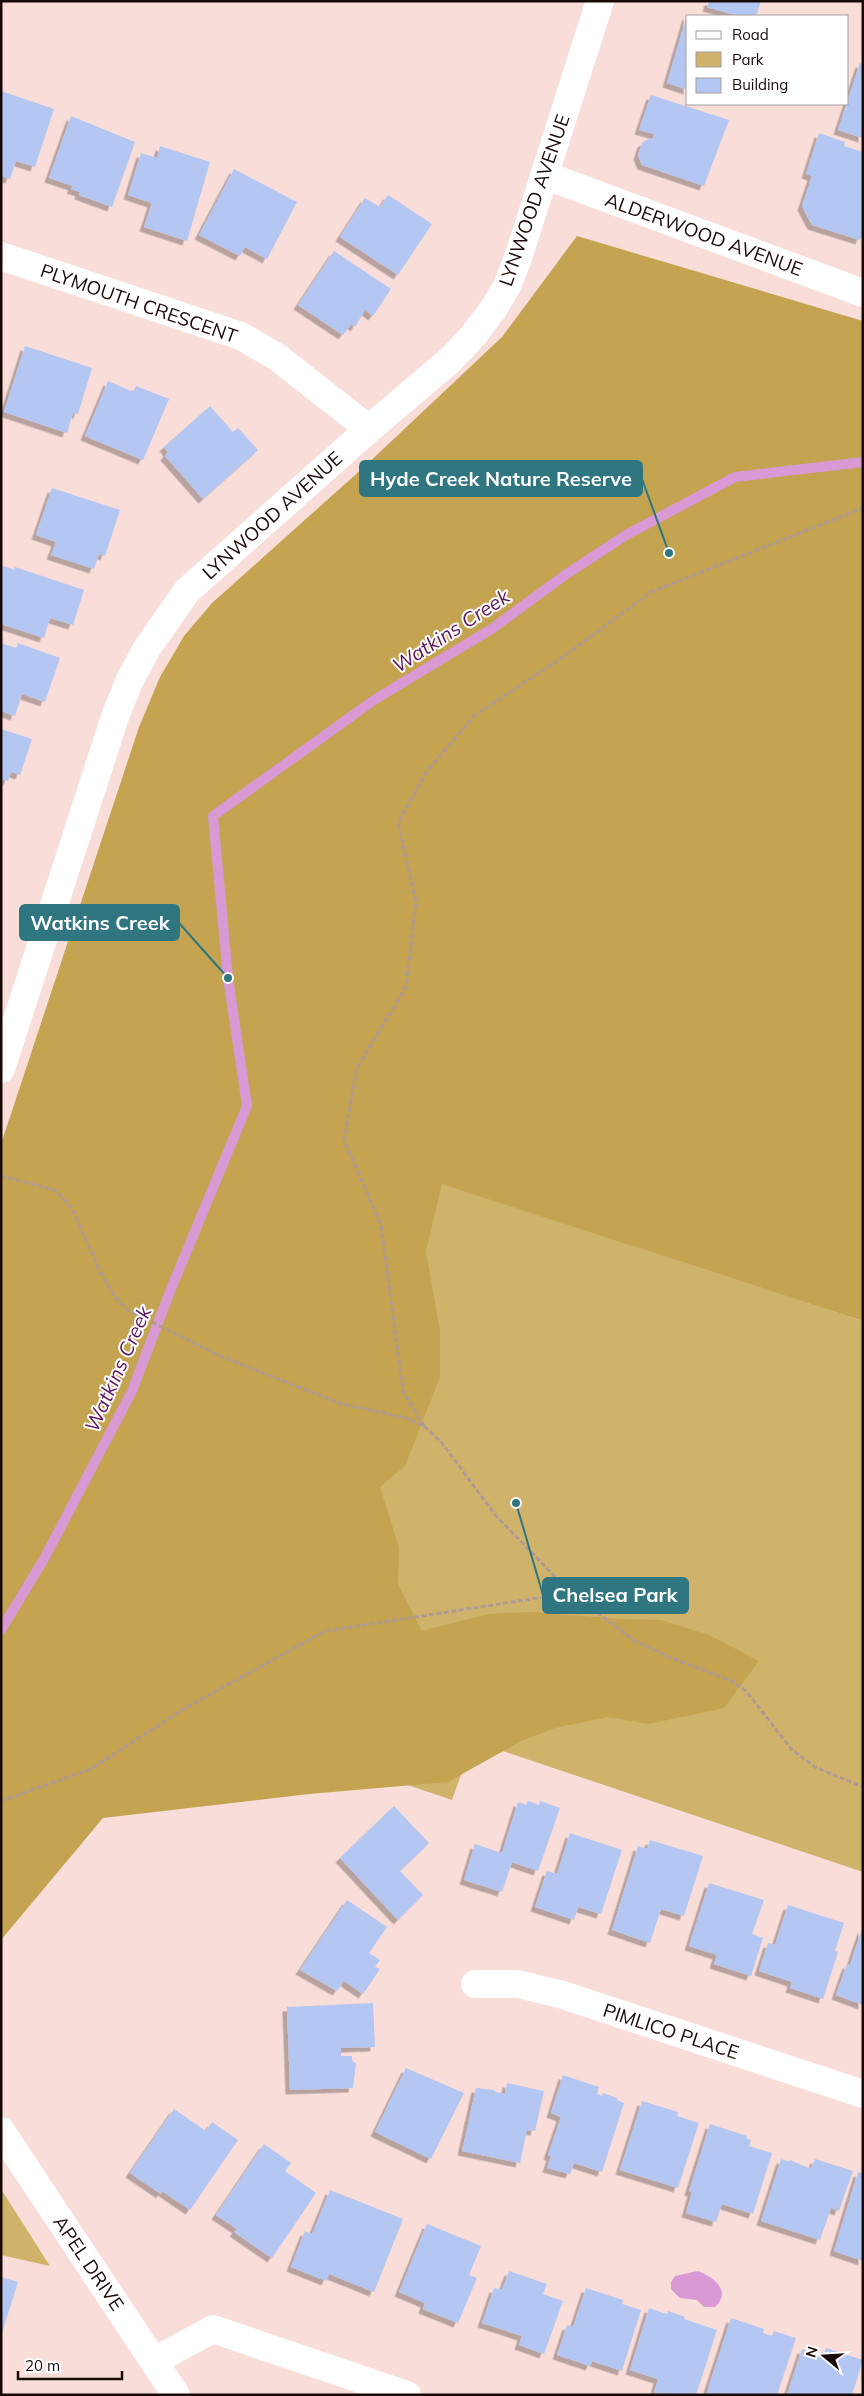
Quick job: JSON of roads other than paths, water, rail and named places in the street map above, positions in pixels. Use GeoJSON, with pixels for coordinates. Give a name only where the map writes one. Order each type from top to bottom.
{"type":"FeatureCollection","features":[{"type":"Feature","properties":{"kind":"street","name":"LYNWOOD AVENUE"},"geometry":{"type":"LineString","coordinates":[[1,1069],[116,714],[130,680],[147,648],[187,591],[369,429],[449,361],[494,308],[507,286],[518,258],[600,1]]}},
{"type":"Feature","properties":{"kind":"street","name":"ALDERWOOD AVENUE"},"geometry":{"type":"LineString","coordinates":[[544,175],[863,293]]}},
{"type":"Feature","properties":{"kind":"street","name":"PLYMOUTH CRESCENT"},"geometry":{"type":"LineString","coordinates":[[1,256],[241,336],[276,357],[369,429]]}},
{"type":"Feature","properties":{"kind":"street","name":"PIMLICO PLACE"},"geometry":{"type":"LineString","coordinates":[[476,1984],[518,1984],[544,1989],[863,2094]]}},
{"type":"Feature","properties":{"kind":"street","name":"APEL DRIVE"},"geometry":{"type":"LineString","coordinates":[[1,2131],[176,2395]]}},
{"type":"Feature","properties":{"kind":"street"},"geometry":{"type":"LineString","coordinates":[[154,2361],[213,2329],[407,2395]]}},
{"type":"Feature","properties":{"kind":"waterway","name":"Watkins Creek"},"geometry":{"type":"LineString","coordinates":[[1,1630],[44,1559],[132,1391],[171,1289],[247,1106],[228,978],[213,816],[374,700],[493,628],[565,575],[626,535],[735,477],[863,462]]}},
{"type":"Feature","properties":{"kind":"place","name":"Hyde Creek Nature Reserve"},"geometry":{"type":"Point","coordinates":[669,553]}},
{"type":"Feature","properties":{"kind":"place","name":"Watkins Creek"},"geometry":{"type":"Point","coordinates":[228,978]}},
{"type":"Feature","properties":{"kind":"place","name":"Chelsea Park"},"geometry":{"type":"Point","coordinates":[516,1503]}}]}
